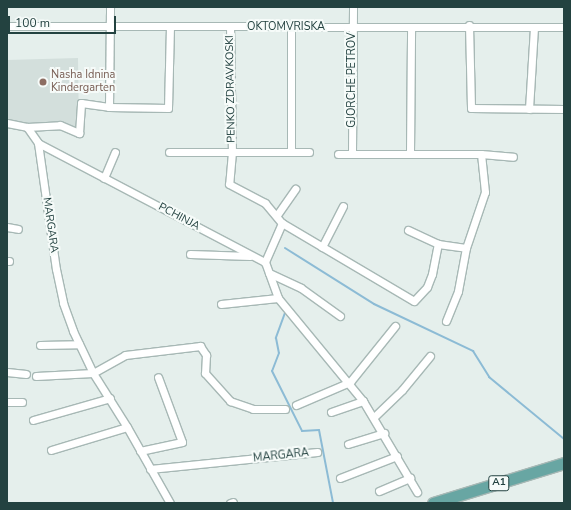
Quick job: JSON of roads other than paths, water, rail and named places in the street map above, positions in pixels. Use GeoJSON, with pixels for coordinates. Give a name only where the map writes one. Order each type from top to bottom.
{"type":"FeatureCollection","features":[{"type":"Feature","properties":{"kind":"main road","name":"A1"},"geometry":{"type":"LineString","coordinates":[[434,503],[564,463]]}},
{"type":"Feature","properties":{"kind":"street"},"geometry":{"type":"LineString","coordinates":[[109,107],[110,7]]}},
{"type":"Feature","properties":{"kind":"street","name":"GJORCHE PETROV"},"geometry":{"type":"LineString","coordinates":[[352,153],[353,7]]}},
{"type":"Feature","properties":{"kind":"street"},"geometry":{"type":"LineString","coordinates":[[469,25],[471,108],[564,108]]}},
{"type":"Feature","properties":{"kind":"street","name":"OKTOMVRISKA"},"geometry":{"type":"LineString","coordinates":[[7,26],[230,26],[291,28],[469,25],[564,28]]}},
{"type":"Feature","properties":{"kind":"street"},"geometry":{"type":"LineString","coordinates":[[7,123],[27,127],[60,125],[79,133],[80,103],[109,107],[168,108],[170,26]]}},
{"type":"Feature","properties":{"kind":"street","name":"PENKO ZDRAVKOSKI"},"geometry":{"type":"LineString","coordinates":[[230,26],[232,152]]}},
{"type":"Feature","properties":{"kind":"street"},"geometry":{"type":"LineString","coordinates":[[410,153],[411,27]]}},
{"type":"Feature","properties":{"kind":"street"},"geometry":{"type":"LineString","coordinates":[[529,108],[534,27]]}},
{"type":"Feature","properties":{"kind":"street"},"geometry":{"type":"LineString","coordinates":[[291,28],[291,152]]}},
{"type":"Feature","properties":{"kind":"street","name":"MARGARA"},"geometry":{"type":"LineString","coordinates":[[27,127],[38,143],[63,303],[79,344],[93,373],[110,398],[170,503]]}},
{"type":"Feature","properties":{"kind":"street","name":"PCHINJA"},"geometry":{"type":"LineString","coordinates":[[38,143],[264,262]]}},
{"type":"Feature","properties":{"kind":"street"},"geometry":{"type":"LineString","coordinates":[[104,178],[115,152]]}},
{"type":"Feature","properties":{"kind":"street","name":"PENKO ZDRAVKOSKI"},"geometry":{"type":"LineString","coordinates":[[170,152],[309,152]]}},
{"type":"Feature","properties":{"kind":"street"},"geometry":{"type":"LineString","coordinates":[[232,152],[229,184],[265,203],[277,215],[282,223],[414,301],[430,281],[438,244]]}},
{"type":"Feature","properties":{"kind":"street"},"geometry":{"type":"LineString","coordinates":[[338,154],[481,154],[513,157]]}},
{"type":"Feature","properties":{"kind":"street"},"geometry":{"type":"LineString","coordinates":[[446,321],[458,291],[466,248],[485,192],[481,154]]}},
{"type":"Feature","properties":{"kind":"street"},"geometry":{"type":"LineString","coordinates":[[277,215],[295,189]]}},
{"type":"Feature","properties":{"kind":"street"},"geometry":{"type":"LineString","coordinates":[[322,247],[343,206]]}},
{"type":"Feature","properties":{"kind":"street"},"geometry":{"type":"LineString","coordinates":[[282,223],[264,262],[278,298],[350,382],[384,433],[417,492]]}},
{"type":"Feature","properties":{"kind":"street"},"geometry":{"type":"LineString","coordinates":[[7,227],[18,229]]}},
{"type":"Feature","properties":{"kind":"street"},"geometry":{"type":"LineString","coordinates":[[408,230],[438,244],[466,248]]}},
{"type":"Feature","properties":{"kind":"street","name":"PCHINJA"},"geometry":{"type":"LineString","coordinates":[[190,254],[253,256]]}},
{"type":"Feature","properties":{"kind":"street"},"geometry":{"type":"LineString","coordinates":[[269,273],[301,288],[340,316]]}},
{"type":"Feature","properties":{"kind":"street"},"geometry":{"type":"LineString","coordinates":[[221,304],[278,298]]}},
{"type":"Feature","properties":{"kind":"street"},"geometry":{"type":"LineString","coordinates":[[296,405],[350,382],[395,326]]}},
{"type":"Feature","properties":{"kind":"street"},"geometry":{"type":"LineString","coordinates":[[40,344],[79,344]]}},
{"type":"Feature","properties":{"kind":"street"},"geometry":{"type":"LineString","coordinates":[[36,376],[93,373],[125,355],[200,346],[206,355],[205,373],[230,402],[253,409],[284,409]]}},
{"type":"Feature","properties":{"kind":"street"},"geometry":{"type":"LineString","coordinates":[[374,417],[402,390],[430,356]]}},
{"type":"Feature","properties":{"kind":"street"},"geometry":{"type":"LineString","coordinates":[[7,372],[26,374]]}},
{"type":"Feature","properties":{"kind":"street"},"geometry":{"type":"LineString","coordinates":[[140,452],[182,442],[158,377]]}},
{"type":"Feature","properties":{"kind":"street"},"geometry":{"type":"LineString","coordinates":[[33,420],[110,398]]}},
{"type":"Feature","properties":{"kind":"street"},"geometry":{"type":"LineString","coordinates":[[331,412],[363,401]]}},
{"type":"Feature","properties":{"kind":"street"},"geometry":{"type":"LineString","coordinates":[[7,402],[22,402]]}},
{"type":"Feature","properties":{"kind":"street"},"geometry":{"type":"LineString","coordinates":[[51,450],[127,427]]}},
{"type":"Feature","properties":{"kind":"street"},"geometry":{"type":"LineString","coordinates":[[348,444],[384,433]]}},
{"type":"Feature","properties":{"kind":"street","name":"MARGARA"},"geometry":{"type":"LineString","coordinates":[[150,469],[317,452]]}},
{"type":"Feature","properties":{"kind":"street"},"geometry":{"type":"LineString","coordinates":[[340,478],[397,456]]}},
{"type":"Feature","properties":{"kind":"street"},"geometry":{"type":"LineString","coordinates":[[379,491],[410,478]]}},
{"type":"Feature","properties":{"kind":"waterway"},"geometry":{"type":"LineString","coordinates":[[285,248],[374,304],[473,351],[489,377],[564,439]]}},
{"type":"Feature","properties":{"kind":"waterway"},"geometry":{"type":"LineString","coordinates":[[286,310],[276,338],[279,353],[272,371],[302,431],[319,430],[333,503]]}},
{"type":"Feature","properties":{"kind":"place","name":"Nasha Idnina Kindergarten"},"geometry":{"type":"Point","coordinates":[43,82]}}]}
